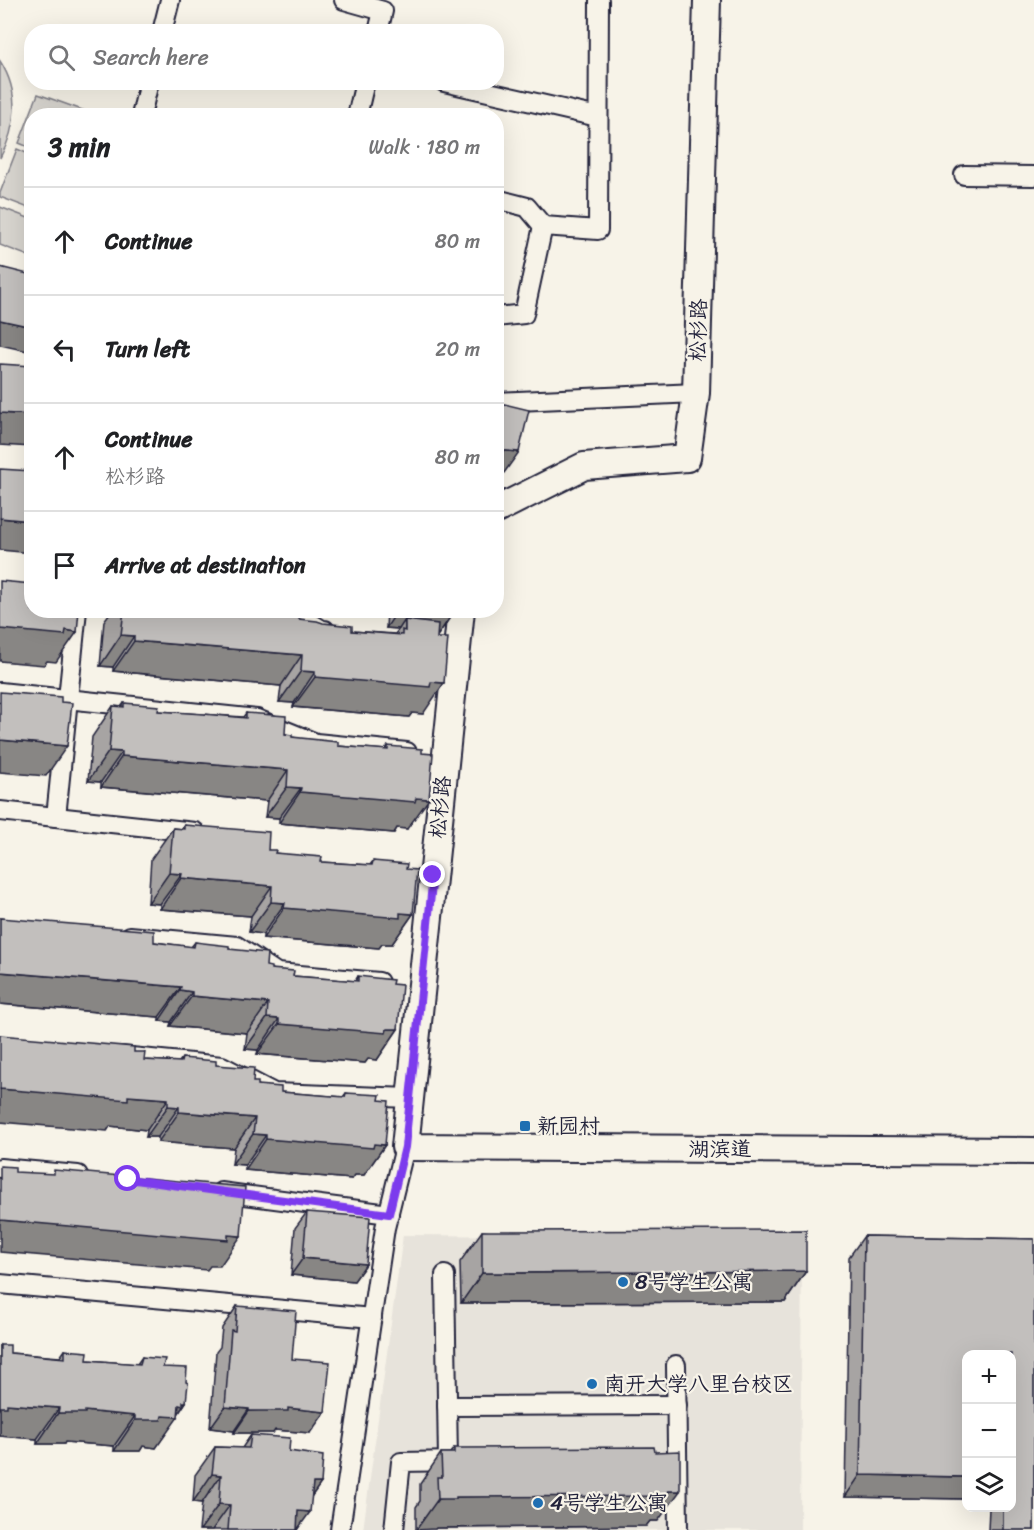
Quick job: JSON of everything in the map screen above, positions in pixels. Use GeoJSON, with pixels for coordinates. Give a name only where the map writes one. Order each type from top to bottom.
{"type":"FeatureCollection","features":[{"type":"Feature","properties":{"kind":"street"},"geometry":{"type":"LineString","coordinates":[[164,24],[170,0]]}},
{"type":"Feature","properties":{"kind":"street"},"geometry":{"type":"LineString","coordinates":[[344,0],[384,5],[380,24]]}},
{"type":"Feature","properties":{"kind":"street"},"geometry":{"type":"LineString","coordinates":[[504,202],[527,207],[543,226],[598,230],[599,0]]}},
{"type":"Feature","properties":{"kind":"street","name":"松杉路"},"geometry":{"type":"LineString","coordinates":[[504,506],[584,466],[687,458],[696,393],[706,0]]}},
{"type":"Feature","properties":{"kind":"street"},"geometry":{"type":"LineString","coordinates":[[143,108],[147,90]]}},
{"type":"Feature","properties":{"kind":"street"},"geometry":{"type":"LineString","coordinates":[[359,108],[363,90]]}},
{"type":"Feature","properties":{"kind":"street"},"geometry":{"type":"LineString","coordinates":[[479,90],[598,117]]}},
{"type":"Feature","properties":{"kind":"street"},"geometry":{"type":"LineString","coordinates":[[964,175],[1034,176]]}},
{"type":"Feature","properties":{"kind":"street"},"geometry":{"type":"LineString","coordinates":[[504,316],[524,314],[543,226]]}},
{"type":"Feature","properties":{"kind":"street"},"geometry":{"type":"LineString","coordinates":[[504,402],[696,393]]}},
{"type":"Feature","properties":{"kind":"street"},"geometry":{"type":"LineString","coordinates":[[56,817],[76,618]]}},
{"type":"Feature","properties":{"kind":"street"},"geometry":{"type":"LineString","coordinates":[[303,618],[322,630],[344,633]]}},
{"type":"Feature","properties":{"kind":"street","name":"松杉路"},"geometry":{"type":"LineString","coordinates":[[405,1147],[460,618]]}},
{"type":"Feature","properties":{"kind":"street"},"geometry":{"type":"LineString","coordinates":[[0,692],[257,719],[316,743],[407,752]]}},
{"type":"Feature","properties":{"kind":"street"},"geometry":{"type":"LineString","coordinates":[[0,811],[213,834]]}},
{"type":"Feature","properties":{"kind":"street"},"geometry":{"type":"LineString","coordinates":[[115,934],[237,946],[277,973],[381,982]]}},
{"type":"Feature","properties":{"kind":"street"},"geometry":{"type":"LineString","coordinates":[[105,1054],[222,1066],[274,1093],[410,1098]]}},
{"type":"Feature","properties":{"kind":"street"},"geometry":{"type":"LineString","coordinates":[[340,1530],[385,1228],[405,1147]]}},
{"type":"Feature","properties":{"kind":"street","name":"湖滨道"},"geometry":{"type":"LineString","coordinates":[[405,1147],[1034,1151]]}},
{"type":"Feature","properties":{"kind":"street"},"geometry":{"type":"LineString","coordinates":[[0,1168],[93,1176]]}},
{"type":"Feature","properties":{"kind":"street"},"geometry":{"type":"LineString","coordinates":[[199,1189],[389,1214]]}},
{"type":"Feature","properties":{"kind":"street"},"geometry":{"type":"LineString","coordinates":[[445,1275],[448,1461]]}},
{"type":"Feature","properties":{"kind":"street"},"geometry":{"type":"LineString","coordinates":[[0,1284],[372,1318]]}},
{"type":"Feature","properties":{"kind":"street"},"geometry":{"type":"LineString","coordinates":[[676,1365],[677,1405],[671,1462],[678,1530]]}},
{"type":"Feature","properties":{"kind":"street"},"geometry":{"type":"LineString","coordinates":[[447,1406],[677,1405]]}},
{"type":"Feature","properties":{"kind":"street"},"geometry":{"type":"LineString","coordinates":[[394,1530],[401,1462],[471,1461]]}},
{"type":"Feature","properties":{"kind":"shaded area"},"geometry":{"type":"Polygon","coordinates":[[[0,61],[11,85],[14,110],[10,134],[0,158],[0,61]]]}},
{"type":"Feature","properties":{"kind":"shaded area"},"geometry":{"type":"Polygon","coordinates":[[[38,94],[77,108],[33,108],[38,94]]]}},
{"type":"Feature","properties":{"kind":"shaded area"},"geometry":{"type":"Polygon","coordinates":[[[24,130],[24,145],[19,143],[24,130]]]}},
{"type":"Feature","properties":{"kind":"shaded area"},"geometry":{"type":"Polygon","coordinates":[[[17,149],[24,152],[24,206],[0,197],[17,149]]]}},
{"type":"Feature","properties":{"kind":"shaded area"},"geometry":{"type":"Polygon","coordinates":[[[0,207],[24,216],[24,254],[0,245],[0,207]]]}},
{"type":"Feature","properties":{"kind":"shaded area","name":"南开大学八里台校区"},"geometry":{"type":"Polygon","coordinates":[[[403,1235],[802,1238],[800,1530],[363,1530],[403,1235]]]}},
{"type":"Feature","properties":{"kind":"building"},"geometry":{"type":"Polygon","coordinates":[[[0,267],[24,273],[24,325],[0,320],[0,267]]]}},
{"type":"Feature","properties":{"kind":"building"},"geometry":{"type":"Polygon","coordinates":[[[0,364],[24,366],[24,414],[0,413],[0,364]]]}},
{"type":"Feature","properties":{"kind":"building"},"geometry":{"type":"Polygon","coordinates":[[[504,404],[529,410],[519,452],[504,451],[504,404]]]}},
{"type":"Feature","properties":{"kind":"building"},"geometry":{"type":"Polygon","coordinates":[[[0,469],[24,470],[24,520],[0,518],[0,469]]]}},
{"type":"Feature","properties":{"kind":"building"},"geometry":{"type":"Polygon","coordinates":[[[0,581],[24,583],[24,618],[78,618],[77,632],[66,630],[65,635],[0,629],[0,581]]]}},
{"type":"Feature","properties":{"kind":"building"},"geometry":{"type":"Polygon","coordinates":[[[123,618],[299,618],[352,626],[352,631],[402,635],[402,630],[405,631],[405,620],[438,624],[437,638],[448,638],[444,683],[431,682],[430,687],[315,677],[315,672],[301,671],[302,655],[134,641],[134,636],[121,635],[123,618]]]}},
{"type":"Feature","properties":{"kind":"building"},"geometry":{"type":"Polygon","coordinates":[[[0,692],[61,697],[61,702],[72,703],[67,746],[0,740],[0,692]]]}},
{"type":"Feature","properties":{"kind":"building"},"geometry":{"type":"Polygon","coordinates":[[[124,703],[159,706],[158,711],[246,718],[246,713],[286,716],[285,734],[292,735],[292,737],[338,742],[338,746],[388,750],[388,746],[422,749],[422,753],[433,754],[429,799],[416,798],[415,802],[300,792],[301,788],[287,787],[288,770],[122,756],[122,752],[109,751],[113,706],[124,707],[124,703]]]}},
{"type":"Feature","properties":{"kind":"building"},"geometry":{"type":"Polygon","coordinates":[[[184,825],[269,832],[268,850],[276,850],[275,853],[322,857],[321,862],[372,865],[373,861],[407,864],[406,869],[417,870],[413,914],[400,913],[400,918],[284,908],[285,903],[271,902],[272,886],[181,878],[182,874],[169,873],[173,828],[184,829],[184,825]]]}},
{"type":"Feature","properties":{"kind":"building"},"geometry":{"type":"Polygon","coordinates":[[[0,918],[154,931],[154,942],[194,947],[195,942],[267,953],[266,966],[271,969],[294,971],[293,976],[358,981],[358,976],[393,980],[392,984],[402,985],[398,1029],[387,1029],[386,1033],[279,1024],[279,1019],[267,1018],[268,1003],[192,996],[192,992],[180,990],[181,987],[0,972],[0,918]]]}},
{"type":"Feature","properties":{"kind":"building"},"geometry":{"type":"Polygon","coordinates":[[[0,1035],[134,1047],[134,1052],[145,1052],[144,1060],[181,1062],[182,1058],[216,1061],[216,1065],[254,1068],[253,1082],[258,1082],[258,1085],[281,1087],[281,1092],[345,1097],[346,1093],[380,1095],[379,1100],[389,1101],[385,1145],[374,1144],[373,1148],[266,1139],[266,1135],[253,1134],[255,1118],[179,1112],[179,1107],[168,1106],[168,1099],[128,1096],[128,1100],[0,1089],[0,1035]]]}},
{"type":"Feature","properties":{"kind":"building"},"geometry":{"type":"Polygon","coordinates":[[[0,1166],[15,1167],[15,1172],[54,1174],[54,1170],[245,1187],[241,1236],[228,1235],[228,1240],[0,1220],[0,1166]]]}},
{"type":"Feature","properties":{"kind":"building"},"geometry":{"type":"Polygon","coordinates":[[[307,1212],[370,1217],[366,1264],[303,1258],[307,1212]]]}},
{"type":"Feature","properties":{"kind":"building"},"geometry":{"type":"Polygon","coordinates":[[[806,1230],[806,1271],[482,1273],[482,1231],[806,1230]]]}},
{"type":"Feature","properties":{"kind":"building"},"geometry":{"type":"Polygon","coordinates":[[[864,1236],[1034,1239],[1034,1530],[1003,1530],[1003,1512],[1016,1512],[1016,1350],[962,1350],[962,1477],[860,1475],[864,1236]]]}},
{"type":"Feature","properties":{"kind":"building"},"geometry":{"type":"Polygon","coordinates":[[[237,1306],[296,1311],[292,1359],[330,1362],[325,1412],[288,1408],[288,1411],[249,1411],[249,1409],[225,1407],[231,1330],[235,1331],[237,1306]]]}},
{"type":"Feature","properties":{"kind":"building"},"geometry":{"type":"Polygon","coordinates":[[[0,1345],[10,1345],[10,1353],[65,1358],[65,1350],[88,1352],[87,1360],[140,1364],[142,1357],[165,1359],[163,1367],[187,1368],[186,1402],[183,1402],[183,1406],[179,1405],[178,1417],[162,1416],[161,1420],[135,1420],[135,1416],[85,1411],[85,1413],[58,1413],[59,1408],[7,1404],[7,1407],[0,1407],[0,1345]]]}},
{"type":"Feature","properties":{"kind":"building"},"geometry":{"type":"Polygon","coordinates":[[[251,1435],[290,1438],[289,1451],[323,1456],[321,1483],[313,1483],[310,1512],[298,1511],[297,1530],[228,1530],[230,1505],[219,1504],[221,1475],[212,1474],[215,1447],[249,1448],[251,1435]]]}},
{"type":"Feature","properties":{"kind":"building"},"geometry":{"type":"Polygon","coordinates":[[[654,1447],[655,1452],[680,1451],[680,1491],[668,1491],[668,1496],[438,1499],[437,1477],[442,1477],[441,1453],[454,1453],[454,1448],[654,1447]]]}},
{"type":"Feature","properties":{"kind":"place","name":"新园村"},"geometry":{"type":"Point","coordinates":[525,1126]}},
{"type":"Feature","properties":{"kind":"place","name":"8号学生公寓"},"geometry":{"type":"Point","coordinates":[623,1282]}},
{"type":"Feature","properties":{"kind":"place","name":"南开大学八里台校区"},"geometry":{"type":"Point","coordinates":[592,1384]}},
{"type":"Feature","properties":{"kind":"place","name":"4号学生公寓"},"geometry":{"type":"Point","coordinates":[538,1503]}},
{"type":"Feature","properties":{"kind":"route"},"geometry":{"type":"LineString","coordinates":[[128,1179],[389,1214],[405,1147],[433,875]]}}]}
